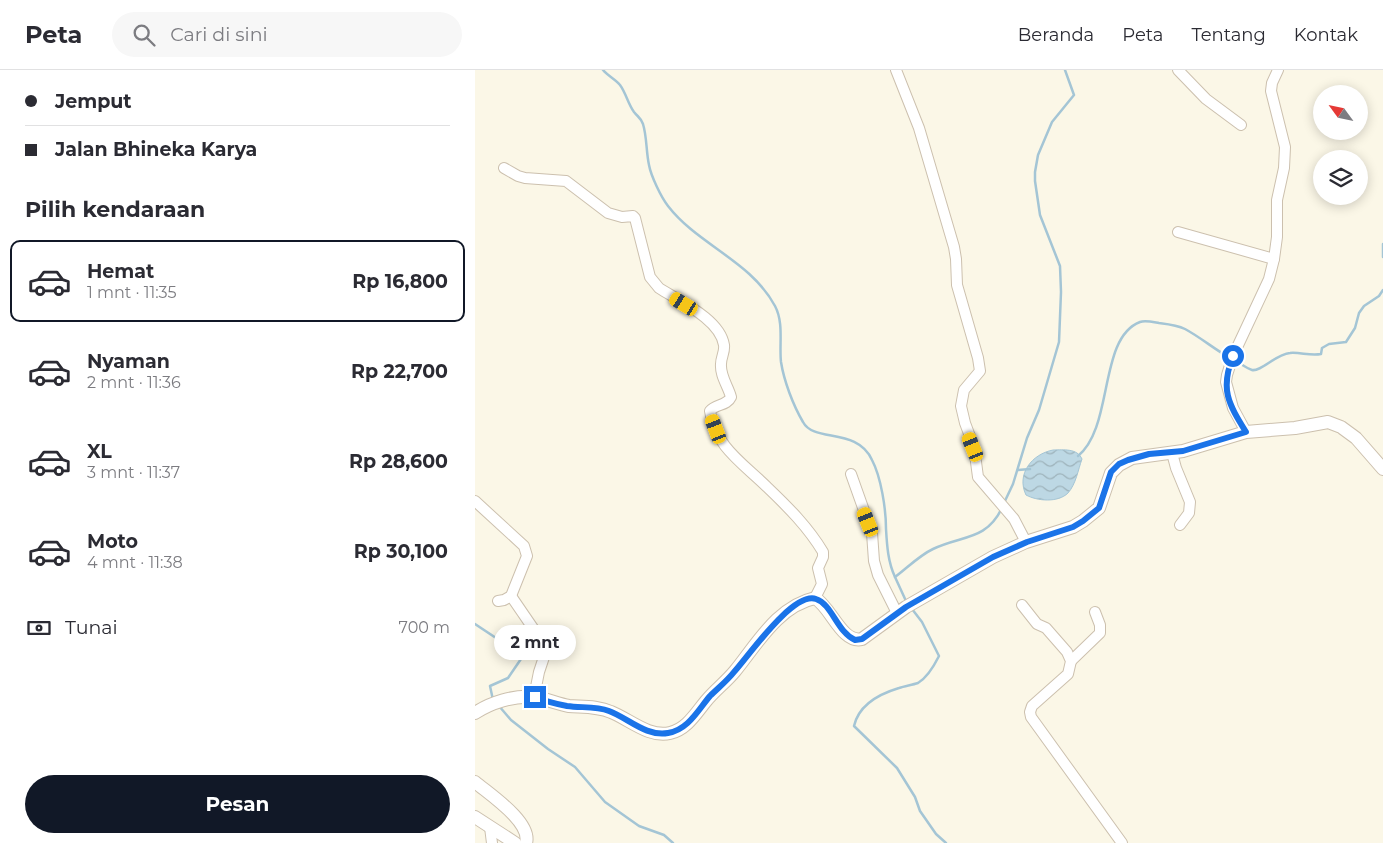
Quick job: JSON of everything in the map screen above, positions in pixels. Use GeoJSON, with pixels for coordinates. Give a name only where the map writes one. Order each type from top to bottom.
{"type":"FeatureCollection","features":[{"type":"Feature","properties":{"kind":"street"},"geometry":{"type":"LineString","coordinates":[[896,70],[919,128],[954,248],[957,285],[979,358],[980,371],[965,390],[961,406],[973,447],[977,477],[1014,519],[1027,542]]}},
{"type":"Feature","properties":{"kind":"street"},"geometry":{"type":"LineString","coordinates":[[1178,70],[1202,95],[1241,125]]}},
{"type":"Feature","properties":{"kind":"street"},"geometry":{"type":"LineString","coordinates":[[1246,432],[1228,394],[1226,382],[1233,356],[1263,293],[1274,259],[1277,237],[1277,200],[1285,158],[1285,147],[1271,91],[1272,82],[1278,70]]}},
{"type":"Feature","properties":{"kind":"street"},"geometry":{"type":"LineString","coordinates":[[475,713],[492,704],[526,696],[559,704],[608,710],[645,730],[665,734],[672,732],[689,722],[735,671],[764,633],[796,605],[815,598],[822,584],[818,568],[823,552],[804,524],[733,456],[720,438],[711,416],[711,409],[729,401],[731,397],[722,373],[721,365],[724,344],[716,327],[707,319],[654,283],[644,257],[635,218],[633,216],[622,217],[608,213],[566,181],[525,178],[504,168]]}},
{"type":"Feature","properties":{"kind":"street"},"geometry":{"type":"LineString","coordinates":[[1178,232],[1274,259]]}},
{"type":"Feature","properties":{"kind":"street"},"geometry":{"type":"LineString","coordinates":[[815,598],[825,606],[843,631],[855,640],[862,639],[897,613],[986,560],[1027,542],[1073,527],[1096,512],[1102,504],[1109,476],[1119,464],[1138,456],[1172,453],[1246,432],[1333,423],[1356,438],[1382,465]]}},
{"type":"Feature","properties":{"kind":"street"},"geometry":{"type":"LineString","coordinates":[[1172,453],[1175,468],[1189,502],[1189,513],[1180,526]]}},
{"type":"Feature","properties":{"kind":"street"},"geometry":{"type":"LineString","coordinates":[[851,474],[872,533],[874,561],[878,575],[897,613]]}},
{"type":"Feature","properties":{"kind":"street"},"geometry":{"type":"LineString","coordinates":[[475,501],[506,528],[526,549],[527,556],[511,596],[504,600],[498,600]]}},
{"type":"Feature","properties":{"kind":"street"},"geometry":{"type":"LineString","coordinates":[[511,596],[537,634],[546,651],[539,672],[535,697]]}},
{"type":"Feature","properties":{"kind":"street"},"geometry":{"type":"LineString","coordinates":[[1022,605],[1037,624],[1046,628],[1067,652],[1071,661]]}},
{"type":"Feature","properties":{"kind":"street"},"geometry":{"type":"LineString","coordinates":[[1095,612],[1100,625],[1100,633],[1071,661],[1068,674],[1032,706],[1030,714],[1122,843]]}},
{"type":"Feature","properties":{"kind":"street"},"geometry":{"type":"LineString","coordinates":[[475,782],[521,822],[527,837],[526,843]]}},
{"type":"Feature","properties":{"kind":"street"},"geometry":{"type":"LineString","coordinates":[[475,817],[515,843]]}},
{"type":"Feature","properties":{"kind":"street"},"geometry":{"type":"LineString","coordinates":[[490,827],[492,843]]}},
{"type":"Feature","properties":{"kind":"water"},"geometry":{"type":"Polygon","coordinates":[[[1053,450],[1074,451],[1082,459],[1071,489],[1064,496],[1053,500],[1041,500],[1026,495],[1023,480],[1028,466],[1045,452],[1053,450]]]}},
{"type":"Feature","properties":{"kind":"waterway"},"geometry":{"type":"LineString","coordinates":[[603,70],[620,85],[632,109],[642,122],[650,170],[668,206],[694,232],[739,265],[752,277],[765,290],[775,306],[780,326],[782,369],[789,393],[803,422],[816,432],[856,443],[865,450],[872,460],[882,493],[888,554],[895,577]]}},
{"type":"Feature","properties":{"kind":"waterway"},"geometry":{"type":"LineString","coordinates":[[1004,503],[1013,484],[1027,438],[1039,410],[1059,342],[1060,266],[1040,215],[1035,172],[1038,155],[1052,122],[1074,95],[1065,70]]}},
{"type":"Feature","properties":{"kind":"waterway"},"geometry":{"type":"LineString","coordinates":[[1383,244],[1383,257]]}},
{"type":"Feature","properties":{"kind":"waterway"},"geometry":{"type":"LineString","coordinates":[[1234,360],[1252,370],[1256,370],[1285,354],[1321,354],[1322,348],[1329,344],[1346,342],[1355,328],[1359,313],[1364,306],[1379,296],[1383,290]]}},
{"type":"Feature","properties":{"kind":"waterway"},"geometry":{"type":"LineString","coordinates":[[1078,456],[1089,443],[1097,425],[1111,364],[1118,346],[1127,331],[1140,322],[1152,322],[1182,328],[1230,358]]}},
{"type":"Feature","properties":{"kind":"waterway"},"geometry":{"type":"LineString","coordinates":[[1018,470],[1030,469]]}},
{"type":"Feature","properties":{"kind":"waterway"},"geometry":{"type":"LineString","coordinates":[[906,601],[895,577],[928,552],[981,532],[996,519],[1002,508]]}},
{"type":"Feature","properties":{"kind":"waterway"},"geometry":{"type":"LineString","coordinates":[[912,609],[922,622],[939,656],[922,681],[892,690],[877,697],[860,712],[854,726],[897,768],[915,797],[920,811],[936,834],[946,843]]}},
{"type":"Feature","properties":{"kind":"waterway"},"geometry":{"type":"LineString","coordinates":[[475,624],[523,656],[508,678],[490,686],[493,700]]}},
{"type":"Feature","properties":{"kind":"waterway"},"geometry":{"type":"LineString","coordinates":[[499,706],[511,720],[575,767],[605,802],[639,826],[664,835],[673,843]]}},
{"type":"Feature","properties":{"kind":"route"},"geometry":{"type":"LineString","coordinates":[[535,697],[568,706],[608,710],[645,730],[665,734],[680,729],[689,722],[735,671],[764,633],[796,605],[815,598],[821,601],[850,638],[855,640],[862,639],[906,607],[972,568],[1011,548],[1073,527],[1083,521],[1096,512],[1102,504],[1109,476],[1119,464],[1138,456],[1183,451],[1246,432],[1233,408],[1226,388],[1227,375],[1233,356]]}}]}
